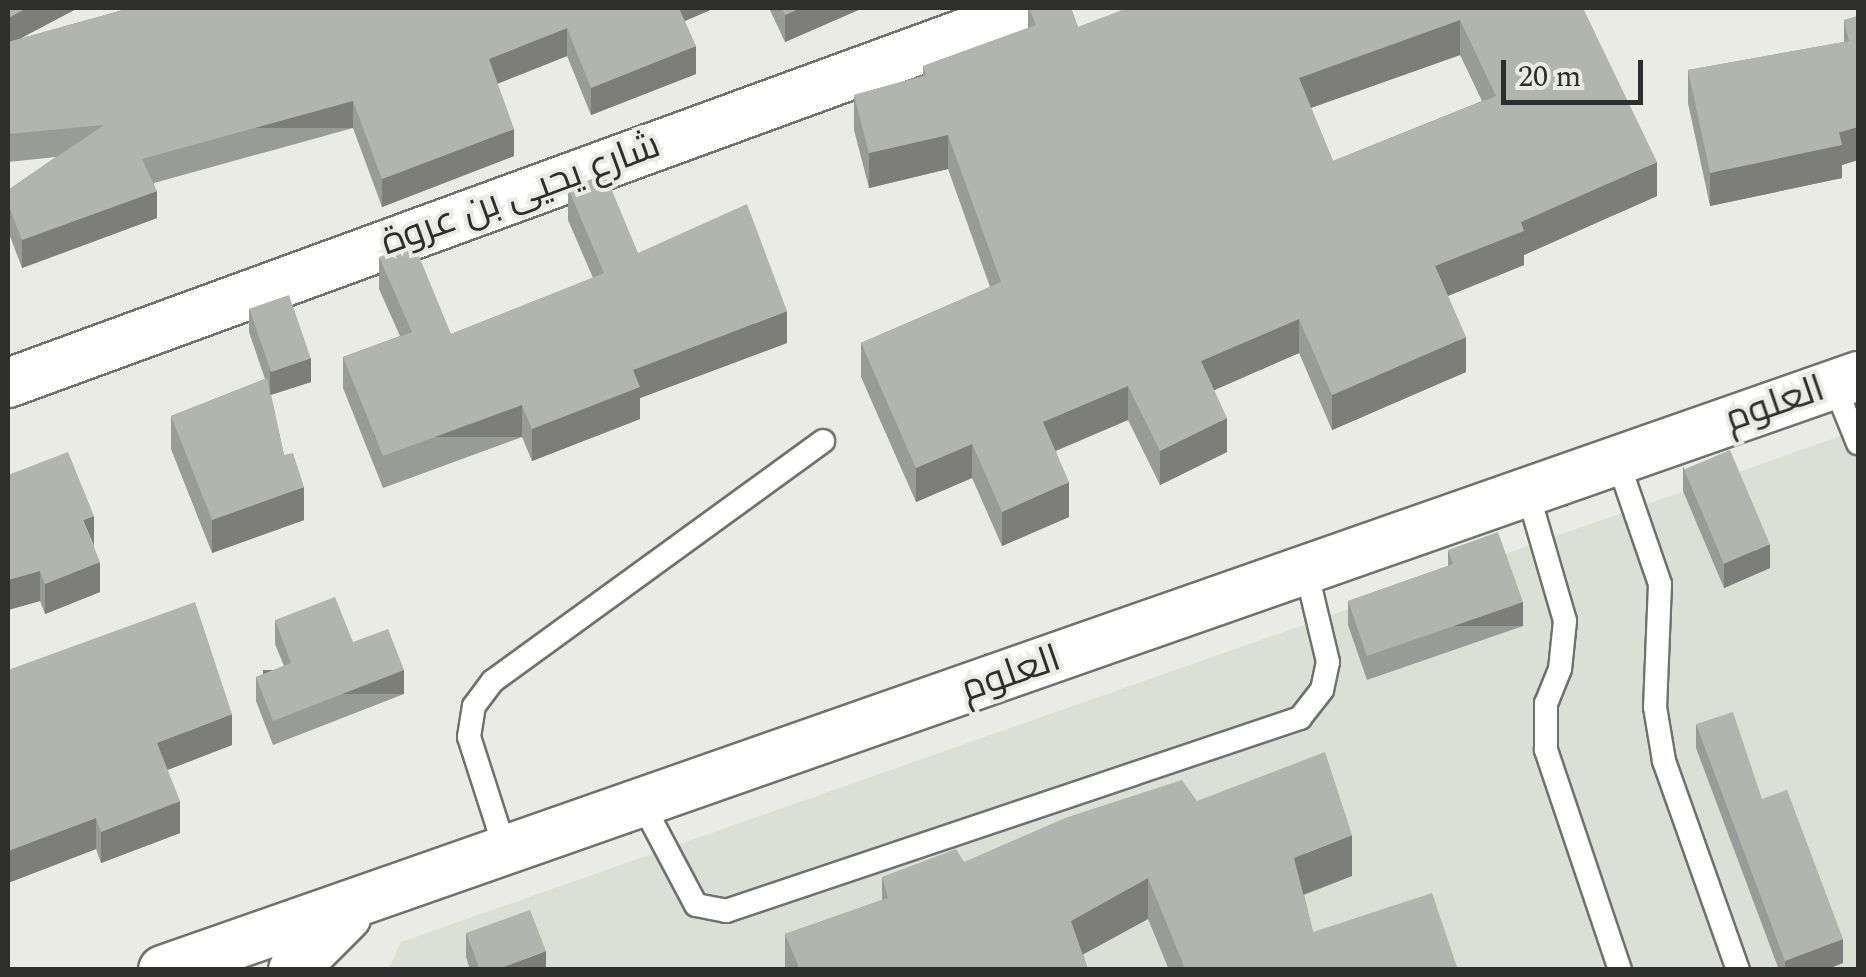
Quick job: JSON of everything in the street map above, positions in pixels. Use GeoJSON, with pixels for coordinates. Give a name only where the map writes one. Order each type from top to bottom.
{"type":"FeatureCollection","features":[{"type":"Feature","properties":{"kind":"street","name":"شارع يحيى بن عروة"},"geometry":{"type":"LineString","coordinates":[[8,384],[1034,8]]}},
{"type":"Feature","properties":{"kind":"street","name":"العلوم"},"geometry":{"type":"LineString","coordinates":[[188,965],[1846,380]]}},
{"type":"Feature","properties":{"kind":"street"},"geometry":{"type":"LineString","coordinates":[[293,970],[313,944],[363,903]]}},
{"type":"Feature","properties":{"kind":"lane"},"geometry":{"type":"LineString","coordinates":[[1846,380],[1858,443]]}},
{"type":"Feature","properties":{"kind":"lane"},"geometry":{"type":"LineString","coordinates":[[506,852],[470,737],[474,706],[493,681],[823,440]]}},
{"type":"Feature","properties":{"kind":"lane"},"geometry":{"type":"LineString","coordinates":[[1617,460],[1660,584],[1655,707],[1664,761],[1738,970]]}},
{"type":"Feature","properties":{"kind":"lane"},"geometry":{"type":"LineString","coordinates":[[1527,490],[1565,622],[1560,669],[1546,703],[1546,750],[1620,970]]}},
{"type":"Feature","properties":{"kind":"lane"},"geometry":{"type":"LineString","coordinates":[[643,804],[696,905],[726,911],[1300,718],[1322,690],[1328,662],[1306,570]]}},
{"type":"Feature","properties":{"kind":"shaded area"},"geometry":{"type":"Polygon","coordinates":[[[1858,430],[1858,969],[388,970],[401,942],[1858,430]]]}},
{"type":"Feature","properties":{"kind":"building"},"geometry":{"type":"Polygon","coordinates":[[[8,8],[27,8],[8,18],[8,8]]]}},
{"type":"Feature","properties":{"kind":"building"},"geometry":{"type":"Polygon","coordinates":[[[130,8],[679,8],[696,46],[591,88],[567,28],[489,59],[514,129],[382,179],[353,101],[142,159],[157,191],[22,240],[8,204],[8,190],[104,125],[8,134],[8,42],[130,8]]]}},
{"type":"Feature","properties":{"kind":"building"},"geometry":{"type":"Polygon","coordinates":[[[782,8],[801,8],[785,15],[782,8]]]}},
{"type":"Feature","properties":{"kind":"building"},"geometry":{"type":"Polygon","coordinates":[[[1029,8],[1071,8],[1078,27],[1127,8],[1583,8],[1657,162],[1521,222],[1524,231],[1435,266],[1466,337],[1332,395],[1299,319],[1201,361],[1227,418],[1160,451],[1128,386],[1043,422],[1069,482],[1002,512],[972,444],[916,468],[861,343],[1001,282],[948,135],[869,153],[854,95],[926,75],[923,66],[1036,25],[1029,8]],[[1460,20],[1299,78],[1333,161],[1496,96],[1460,20]]]}},
{"type":"Feature","properties":{"kind":"building"},"geometry":{"type":"Polygon","coordinates":[[[1858,16],[1858,127],[1839,132],[1842,145],[1710,173],[1688,70],[1849,41],[1844,20],[1858,16]]]}},
{"type":"Feature","properties":{"kind":"building"},"geometry":{"type":"Polygon","coordinates":[[[605,174],[638,253],[747,204],[787,311],[633,370],[640,387],[532,429],[522,405],[383,456],[343,357],[412,332],[379,257],[414,244],[451,334],[604,273],[568,188],[605,174]]]}},
{"type":"Feature","properties":{"kind":"building"},"geometry":{"type":"Polygon","coordinates":[[[289,295],[311,358],[271,372],[249,309],[289,295]]]}},
{"type":"Feature","properties":{"kind":"building"},"geometry":{"type":"Polygon","coordinates":[[[267,378],[284,455],[293,453],[304,487],[212,520],[171,416],[267,378]]]}},
{"type":"Feature","properties":{"kind":"building"},"geometry":{"type":"Polygon","coordinates":[[[1730,450],[1770,544],[1724,563],[1684,470],[1730,450]]]}},
{"type":"Feature","properties":{"kind":"building"},"geometry":{"type":"Polygon","coordinates":[[[68,452],[94,516],[83,520],[100,562],[45,584],[40,571],[8,580],[8,475],[68,452]]]}},
{"type":"Feature","properties":{"kind":"building"},"geometry":{"type":"Polygon","coordinates":[[[1498,532],[1523,602],[1367,656],[1348,601],[1453,564],[1448,550],[1498,532]]]}},
{"type":"Feature","properties":{"kind":"building"},"geometry":{"type":"Polygon","coordinates":[[[335,597],[353,642],[388,629],[404,670],[273,721],[256,677],[291,663],[275,620],[335,597]]]}},
{"type":"Feature","properties":{"kind":"building"},"geometry":{"type":"Polygon","coordinates":[[[195,602],[232,714],[157,743],[180,801],[101,832],[96,818],[8,851],[8,670],[195,602]]]}},
{"type":"Feature","properties":{"kind":"building"},"geometry":{"type":"Polygon","coordinates":[[[1733,712],[1762,799],[1787,790],[1843,939],[1785,961],[1696,724],[1733,712]]]}},
{"type":"Feature","properties":{"kind":"building"},"geometry":{"type":"Polygon","coordinates":[[[1325,752],[1352,835],[1294,858],[1313,932],[1432,893],[1458,970],[1174,970],[1184,966],[1148,878],[1071,921],[1088,970],[800,970],[785,934],[888,898],[882,877],[956,849],[964,862],[1065,818],[1182,780],[1197,801],[1325,752]]]}},
{"type":"Feature","properties":{"kind":"building"},"geometry":{"type":"Polygon","coordinates":[[[530,910],[546,951],[496,970],[480,970],[466,933],[530,910]]]}}]}
